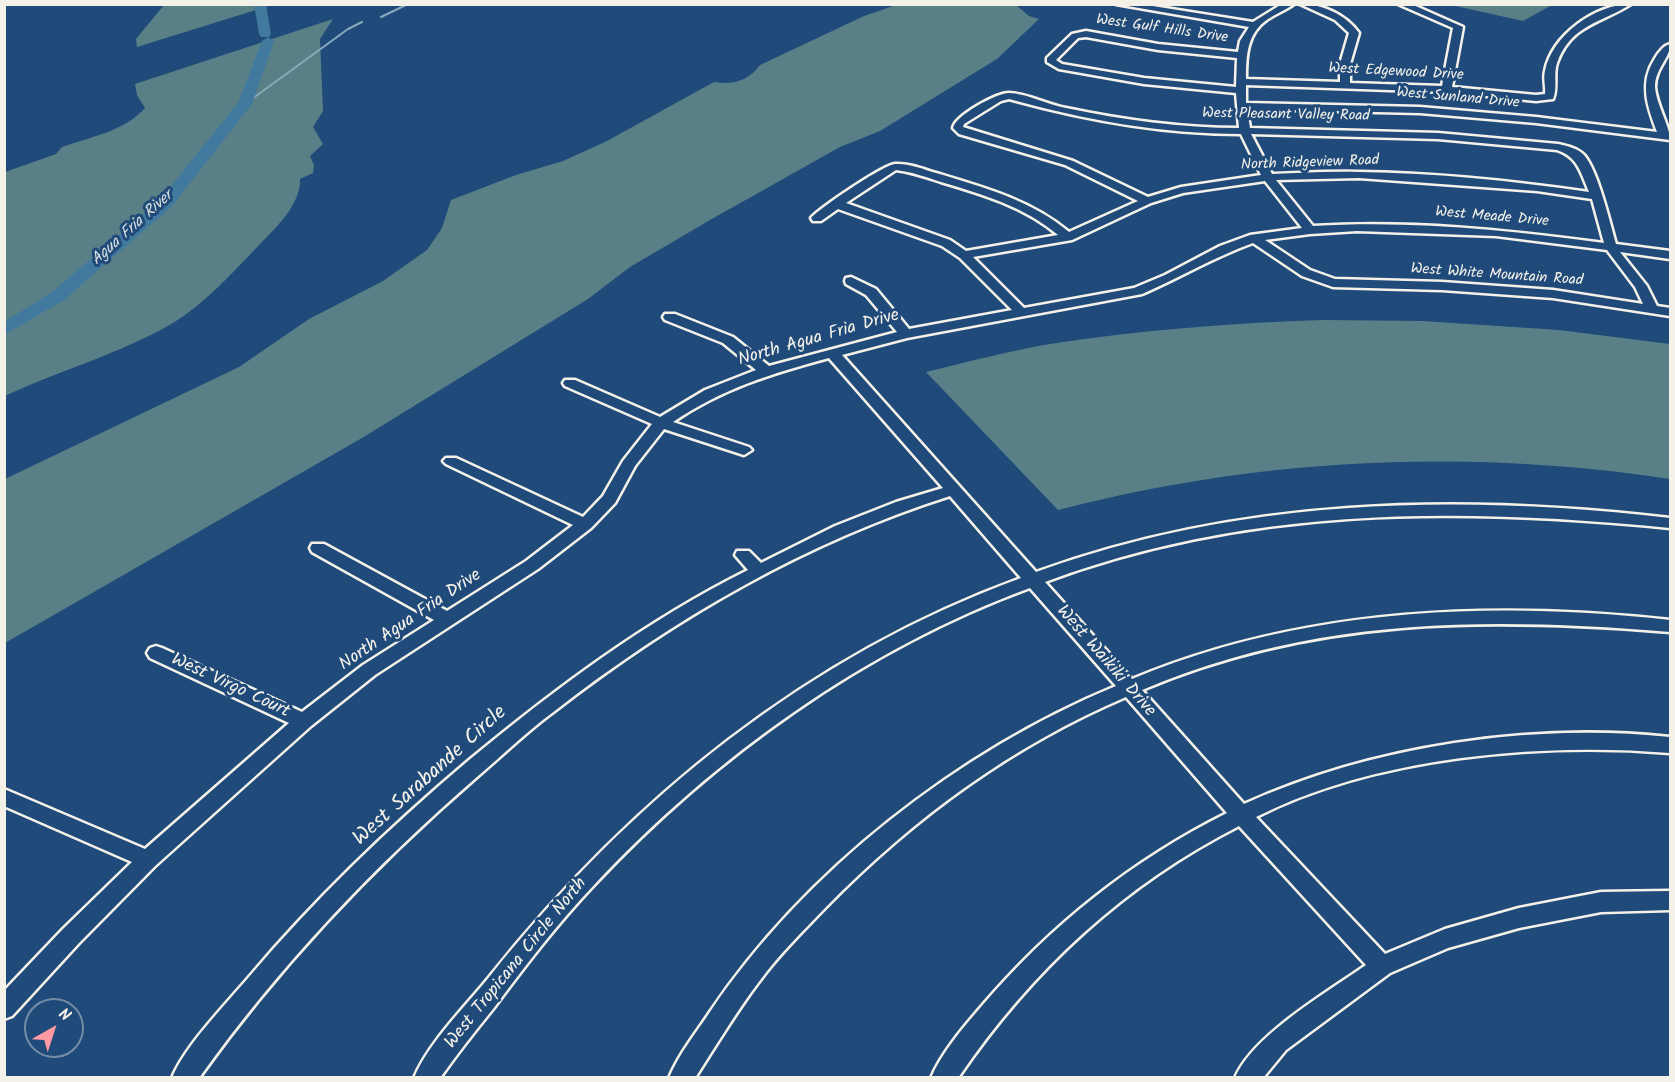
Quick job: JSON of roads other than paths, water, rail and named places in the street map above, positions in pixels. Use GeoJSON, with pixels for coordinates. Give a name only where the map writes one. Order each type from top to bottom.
{"type":"FeatureCollection","features":[{"type":"Feature","properties":{"kind":"street"},"geometry":{"type":"LineString","coordinates":[[1120,4],[1256,25]]}},
{"type":"Feature","properties":{"kind":"street"},"geometry":{"type":"LineString","coordinates":[[1290,4],[1256,25],[1245,38],[1240,55],[1242,106],[1245,132],[1270,177],[1288,204],[1311,230]]}},
{"type":"Feature","properties":{"kind":"street"},"geometry":{"type":"LineString","coordinates":[[1304,4],[1340,20],[1351,28],[1354,38],[1348,48],[1345,84]]}},
{"type":"Feature","properties":{"kind":"street"},"geometry":{"type":"LineString","coordinates":[[1402,4],[1458,27],[1458,39],[1446,75],[1448,89]]}},
{"type":"Feature","properties":{"kind":"street","name":"West Edgewood Drive"},"geometry":{"type":"LineString","coordinates":[[1052,63],[1144,81],[1241,86],[1345,84],[1549,97],[1551,94],[1549,73],[1552,61],[1568,35],[1589,21],[1627,4]]}},
{"type":"Feature","properties":{"kind":"street","name":"West Gulf Hills Drive"},"geometry":{"type":"LineString","coordinates":[[1052,63],[1050,60],[1072,38],[1081,34],[1158,47],[1240,55]]}},
{"type":"Feature","properties":{"kind":"street"},"geometry":{"type":"LineString","coordinates":[[1667,136],[1654,109],[1649,91],[1651,71],[1659,57],[1671,47]]}},
{"type":"Feature","properties":{"kind":"street","name":"West Pleasant Valley Road"},"geometry":{"type":"LineString","coordinates":[[1147,201],[1069,164],[963,132],[958,128],[959,123],[1002,97],[1016,98],[1148,130],[1297,131],[1510,141],[1571,151],[1580,158],[1597,196]]}},
{"type":"Feature","properties":{"kind":"street","name":"West Sunland Drive"},"geometry":{"type":"LineString","coordinates":[[1242,106],[1420,110],[1536,120],[1667,136]]}},
{"type":"Feature","properties":{"kind":"street"},"geometry":{"type":"LineString","coordinates":[[1654,109],[1671,111]]}},
{"type":"Feature","properties":{"kind":"street"},"geometry":{"type":"LineString","coordinates":[[817,218],[885,171],[895,167],[907,168],[1007,200],[1061,230],[1068,237]]}},
{"type":"Feature","properties":{"kind":"street","name":"North Ridgeview Road"},"geometry":{"type":"LineString","coordinates":[[964,255],[1068,237],[1147,201],[1222,182],[1270,177],[1359,175],[1414,178],[1538,188],[1597,196]]}},
{"type":"Feature","properties":{"kind":"street"},"geometry":{"type":"LineString","coordinates":[[1597,196],[1611,247],[1617,258],[1641,286],[1651,308]]}},
{"type":"Feature","properties":{"kind":"street"},"geometry":{"type":"LineString","coordinates":[[836,204],[946,243],[964,255],[1020,311]]}},
{"type":"Feature","properties":{"kind":"street","name":"West Meade Drive"},"geometry":{"type":"LineString","coordinates":[[1311,230],[1357,227],[1496,232],[1671,255]]}},
{"type":"Feature","properties":{"kind":"street","name":"North Agua Fria Drive"},"geometry":{"type":"LineString","coordinates":[[4,1008],[71,936],[148,860],[304,721],[369,670],[532,565],[585,524],[609,499],[628,464],[661,423],[710,393],[766,371],[906,334],[1020,311],[1096,300],[1176,282],[1215,253],[1254,238],[1311,230]]}},
{"type":"Feature","properties":{"kind":"street","name":"West White Mountain Road"},"geometry":{"type":"LineString","coordinates":[[1254,238],[1317,283],[1442,286],[1553,294],[1671,312]]}},
{"type":"Feature","properties":{"kind":"street"},"geometry":{"type":"LineString","coordinates":[[851,281],[870,292],[906,334]]}},
{"type":"Feature","properties":{"kind":"street"},"geometry":{"type":"LineString","coordinates":[[670,317],[728,340],[766,371]]}},
{"type":"Feature","properties":{"kind":"street","name":"West Waikiki Drive"},"geometry":{"type":"LineString","coordinates":[[832,353],[1240,814],[1382,966]]}},
{"type":"Feature","properties":{"kind":"street"},"geometry":{"type":"LineString","coordinates":[[570,383],[661,423],[744,450]]}},
{"type":"Feature","properties":{"kind":"street"},"geometry":{"type":"LineString","coordinates":[[451,461],[585,524]]}},
{"type":"Feature","properties":{"kind":"street","name":"West Sarabande Circle"},"geometry":{"type":"LineString","coordinates":[[184,1077],[221,1027],[299,934],[420,814],[543,709],[615,656],[699,602],[841,530],[902,506],[953,490]]}},
{"type":"Feature","properties":{"kind":"street","name":"West Tropicana Circle North"},"geometry":{"type":"LineString","coordinates":[[426,1077],[526,948],[586,879],[649,818],[724,754],[797,699],[894,641],[972,604],[1032,579],[1150,543],[1239,525],[1340,513],[1399,510],[1517,510],[1671,523]]}},
{"type":"Feature","properties":{"kind":"street"},"geometry":{"type":"LineString","coordinates":[[318,548],[447,619]]}},
{"type":"Feature","properties":{"kind":"street"},"geometry":{"type":"LineString","coordinates":[[743,555],[759,571]]}},
{"type":"Feature","properties":{"kind":"street"},"geometry":{"type":"LineString","coordinates":[[681,1077],[753,971],[823,892],[886,833],[994,754],[1103,696],[1180,666],[1248,646],[1351,626],[1432,618],[1565,616],[1671,626]]}},
{"type":"Feature","properties":{"kind":"street","name":"West Virgo Court"},"geometry":{"type":"LineString","coordinates":[[156,652],[304,721]]}},
{"type":"Feature","properties":{"kind":"street"},"geometry":{"type":"LineString","coordinates":[[943,1077],[993,1009],[1059,939],[1122,886],[1169,854],[1240,814],[1309,786],[1376,767],[1477,748],[1565,741],[1671,746]]}},
{"type":"Feature","properties":{"kind":"street"},"geometry":{"type":"LineString","coordinates":[[4,797],[148,860]]}},
{"type":"Feature","properties":{"kind":"street"},"geometry":{"type":"LineString","coordinates":[[1247,1077],[1278,1041],[1382,966],[1445,939],[1519,918],[1601,902],[1671,901]]}},
{"type":"Feature","properties":{"kind":"waterway","name":"Agua Fria River"},"geometry":{"type":"LineString","coordinates":[[260,4],[265,34]]}},
{"type":"Feature","properties":{"kind":"waterway"},"geometry":{"type":"LineString","coordinates":[[381,17],[408,4]]}},
{"type":"Feature","properties":{"kind":"waterway"},"geometry":{"type":"LineString","coordinates":[[245,104],[348,29],[362,22]]}},
{"type":"Feature","properties":{"kind":"waterway","name":"Agua Fria River"},"geometry":{"type":"LineString","coordinates":[[4,330],[58,296],[165,204],[245,104],[268,41]]}}]}
